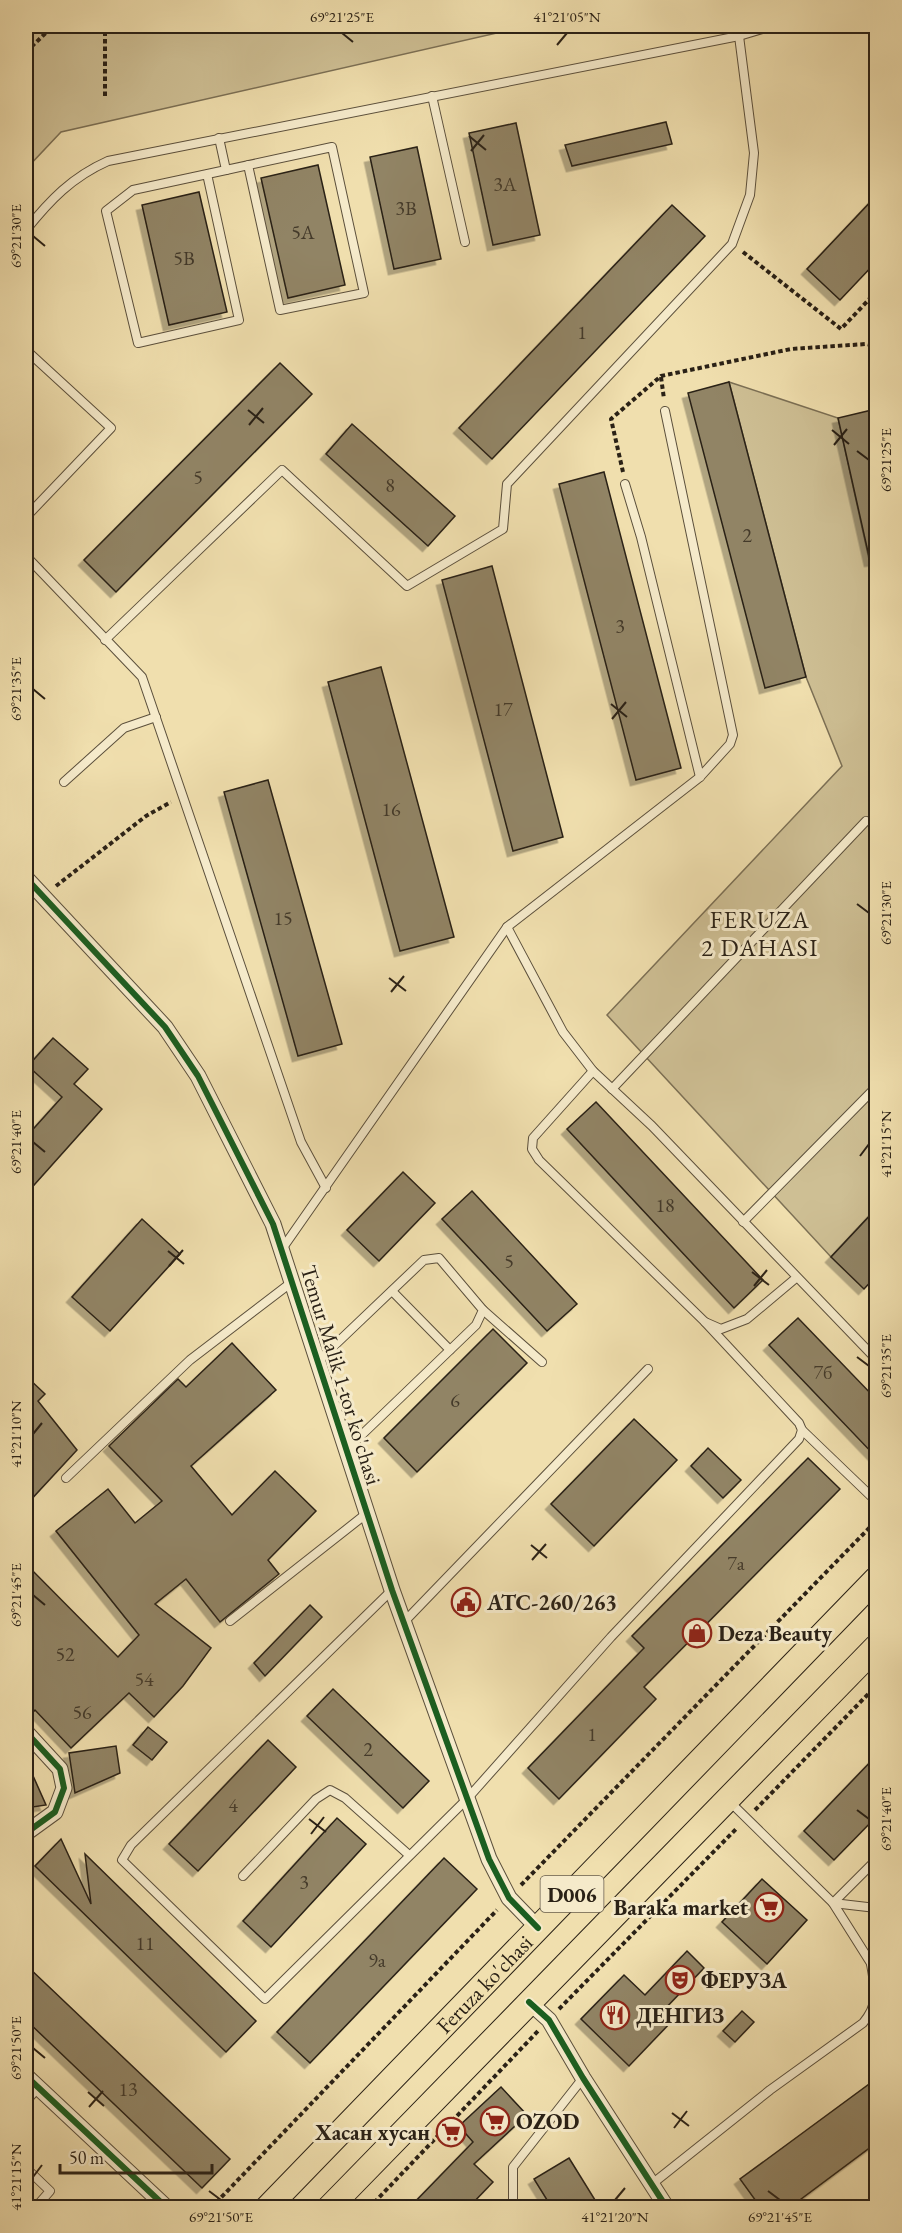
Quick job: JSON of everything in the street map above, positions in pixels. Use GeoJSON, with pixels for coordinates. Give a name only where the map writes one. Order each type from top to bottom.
{"type":"FeatureCollection","features":[{"type":"Feature","properties":{"kind":"main road","name":"Feruza ko'chasi"},"geometry":{"type":"LineString","coordinates":[[267,2208],[876,1580]]}},
{"type":"Feature","properties":{"kind":"main road","name":"Feruza ko'chasi"},"geometry":{"type":"LineString","coordinates":[[329,2208],[876,1647]]}},
{"type":"Feature","properties":{"kind":"street","name":"Temur Malik 1-tor ko'chasi"},"geometry":{"type":"LineString","coordinates":[[26,878],[165,1026],[182,1050],[229,1133],[273,1224],[294,1282],[366,1514],[489,1859],[509,1898],[538,1928]]}},
{"type":"Feature","properties":{"kind":"street"},"geometry":{"type":"LineString","coordinates":[[26,1732],[60,1769],[64,1788],[55,1812],[26,1833]]}},
{"type":"Feature","properties":{"kind":"street"},"geometry":{"type":"LineString","coordinates":[[529,2002],[549,2020],[583,2078],[667,2208]]}},
{"type":"Feature","properties":{"kind":"street"},"geometry":{"type":"LineString","coordinates":[[26,2076],[167,2208]]}},
{"type":"Feature","properties":{"kind":"lane"},"geometry":{"type":"LineString","coordinates":[[26,230],[59,191],[89,169],[108,161],[739,36],[772,26]]}},
{"type":"Feature","properties":{"kind":"lane"},"geometry":{"type":"LineString","coordinates":[[105,640],[282,470],[407,586],[503,529],[507,484],[732,244],[750,195],[754,153],[739,36]]}},
{"type":"Feature","properties":{"kind":"lane"},"geometry":{"type":"LineString","coordinates":[[432,96],[465,242]]}},
{"type":"Feature","properties":{"kind":"lane"},"geometry":{"type":"LineString","coordinates":[[219,138],[226,170]]}},
{"type":"Feature","properties":{"kind":"lane"},"geometry":{"type":"LineString","coordinates":[[207,174],[239,320],[138,343],[106,211],[133,190],[248,165],[332,147],[364,293],[280,310],[248,165]]}},
{"type":"Feature","properties":{"kind":"lane"},"geometry":{"type":"LineString","coordinates":[[26,350],[111,428],[26,517]]}},
{"type":"Feature","properties":{"kind":"lane"},"geometry":{"type":"LineString","coordinates":[[282,1249],[507,927],[700,777],[730,744],[733,735],[665,411]]}},
{"type":"Feature","properties":{"kind":"lane"},"geometry":{"type":"LineString","coordinates":[[625,484],[641,537],[700,777]]}},
{"type":"Feature","properties":{"kind":"lane"},"geometry":{"type":"LineString","coordinates":[[26,556],[142,677],[301,1142],[326,1188]]}},
{"type":"Feature","properties":{"kind":"lane"},"geometry":{"type":"LineString","coordinates":[[64,782],[124,728],[156,717]]}},
{"type":"Feature","properties":{"kind":"lane"},"geometry":{"type":"LineString","coordinates":[[612,1089],[866,821]]}},
{"type":"Feature","properties":{"kind":"lane"},"geometry":{"type":"LineString","coordinates":[[507,927],[563,1032],[593,1071],[876,1359]]}},
{"type":"Feature","properties":{"kind":"lane"},"geometry":{"type":"LineString","coordinates":[[593,1071],[533,1138],[532,1149],[539,1160],[705,1322],[799,1423],[802,1430],[876,1501]]}},
{"type":"Feature","properties":{"kind":"lane"},"geometry":{"type":"LineString","coordinates":[[743,1222],[876,1087]]}},
{"type":"Feature","properties":{"kind":"lane"},"geometry":{"type":"LineString","coordinates":[[317,1362],[424,1260],[439,1258],[483,1310],[542,1362]]}},
{"type":"Feature","properties":{"kind":"lane"},"geometry":{"type":"LineString","coordinates":[[705,1322],[721,1329],[738,1323],[796,1278]]}},
{"type":"Feature","properties":{"kind":"lane"},"geometry":{"type":"LineString","coordinates":[[66,1478],[190,1360],[294,1282]]}},
{"type":"Feature","properties":{"kind":"lane"},"geometry":{"type":"LineString","coordinates":[[392,1291],[450,1350]]}},
{"type":"Feature","properties":{"kind":"lane"},"geometry":{"type":"LineString","coordinates":[[345,1451],[476,1325],[483,1310]]}},
{"type":"Feature","properties":{"kind":"lane"},"geometry":{"type":"LineString","coordinates":[[403,1623],[648,1369]]}},
{"type":"Feature","properties":{"kind":"lane"},"geometry":{"type":"LineString","coordinates":[[392,1590],[131,1845],[122,1860],[265,2000],[467,1799],[611,1637],[799,1439],[802,1430]]}},
{"type":"Feature","properties":{"kind":"lane"},"geometry":{"type":"LineString","coordinates":[[230,1621],[366,1514]]}},
{"type":"Feature","properties":{"kind":"lane"},"geometry":{"type":"LineString","coordinates":[[243,1876],[316,1799],[330,1790],[345,1798],[409,1855]]}},
{"type":"Feature","properties":{"kind":"lane"},"geometry":{"type":"LineString","coordinates":[[652,2184],[770,2090],[863,2023],[873,2011],[876,1998],[874,1968],[833,1903],[728,1799]]}},
{"type":"Feature","properties":{"kind":"lane"},"geometry":{"type":"LineString","coordinates":[[833,1903],[876,1860]]}},
{"type":"Feature","properties":{"kind":"lane"},"geometry":{"type":"LineString","coordinates":[[833,1903],[876,1908]]}},
{"type":"Feature","properties":{"kind":"lane"},"geometry":{"type":"LineString","coordinates":[[513,2206],[513,2167],[583,2078]]}},
{"type":"Feature","properties":{"kind":"lane"},"geometry":{"type":"LineString","coordinates":[[26,2101],[38,2088]]}},
{"type":"Feature","properties":{"kind":"lane"},"geometry":{"type":"LineString","coordinates":[[26,2168],[51,2191],[34,2208]]}},
{"type":"Feature","properties":{"kind":"path"},"geometry":{"type":"LineString","coordinates":[[26,52],[54,26]]}},
{"type":"Feature","properties":{"kind":"path"},"geometry":{"type":"LineString","coordinates":[[105,26],[105,96]]}},
{"type":"Feature","properties":{"kind":"path"},"geometry":{"type":"LineString","coordinates":[[441,33],[442,26]]}},
{"type":"Feature","properties":{"kind":"path"},"geometry":{"type":"LineString","coordinates":[[732,244],[840,329],[876,292]]}},
{"type":"Feature","properties":{"kind":"path"},"geometry":{"type":"LineString","coordinates":[[625,484],[611,419],[661,376],[791,349],[866,344],[876,346]]}},
{"type":"Feature","properties":{"kind":"path"},"geometry":{"type":"LineString","coordinates":[[661,376],[665,411]]}},
{"type":"Feature","properties":{"kind":"path"},"geometry":{"type":"LineString","coordinates":[[43,897],[146,816],[182,795]]}},
{"type":"Feature","properties":{"kind":"path"},"geometry":{"type":"LineString","coordinates":[[211,2208],[876,1521]]}},
{"type":"Feature","properties":{"kind":"path"},"geometry":{"type":"LineString","coordinates":[[369,2208],[549,2020],[876,1686]]}},
{"type":"Feature","properties":{"kind":"shaded area"},"geometry":{"type":"Polygon","coordinates":[[[26,26],[528,26],[61,132],[26,169],[26,26]]]}},
{"type":"Feature","properties":{"kind":"shaded area"},"geometry":{"type":"Polygon","coordinates":[[[729,382],[838,418],[876,591],[876,1209],[831,1257],[607,1015],[842,766],[806,677],[729,382]]]}},
{"type":"Feature","properties":{"kind":"building"},"geometry":{"type":"Polygon","coordinates":[[[666,122],[672,144],[572,166],[565,145],[666,122]]]}},
{"type":"Feature","properties":{"kind":"building"},"geometry":{"type":"Polygon","coordinates":[[[516,123],[540,235],[493,245],[469,133],[516,123]]]}},
{"type":"Feature","properties":{"kind":"building"},"geometry":{"type":"Polygon","coordinates":[[[417,147],[441,259],[394,269],[370,157],[417,147]]]}},
{"type":"Feature","properties":{"kind":"building"},"geometry":{"type":"Polygon","coordinates":[[[318,165],[345,285],[288,298],[261,178],[318,165]]]}},
{"type":"Feature","properties":{"kind":"building"},"geometry":{"type":"Polygon","coordinates":[[[199,192],[227,312],[169,325],[142,205],[199,192]]]}},
{"type":"Feature","properties":{"kind":"building"},"geometry":{"type":"Polygon","coordinates":[[[876,196],[876,262],[840,300],[807,269],[876,196]]]}},
{"type":"Feature","properties":{"kind":"building"},"geometry":{"type":"Polygon","coordinates":[[[672,205],[705,236],[492,459],[459,428],[672,205]]]}},
{"type":"Feature","properties":{"kind":"building"},"geometry":{"type":"Polygon","coordinates":[[[280,363],[312,394],[116,592],[84,560],[280,363]]]}},
{"type":"Feature","properties":{"kind":"building"},"geometry":{"type":"Polygon","coordinates":[[[729,382],[806,677],[765,688],[688,393],[729,382]]]}},
{"type":"Feature","properties":{"kind":"building"},"geometry":{"type":"Polygon","coordinates":[[[876,409],[876,560],[870,561],[838,418],[876,409]]]}},
{"type":"Feature","properties":{"kind":"building"},"geometry":{"type":"Polygon","coordinates":[[[352,424],[455,516],[428,546],[326,454],[352,424]]]}},
{"type":"Feature","properties":{"kind":"building"},"geometry":{"type":"Polygon","coordinates":[[[604,472],[681,768],[636,780],[559,484],[604,472]]]}},
{"type":"Feature","properties":{"kind":"building"},"geometry":{"type":"Polygon","coordinates":[[[492,566],[563,837],[513,851],[442,580],[492,566]]]}},
{"type":"Feature","properties":{"kind":"building"},"geometry":{"type":"Polygon","coordinates":[[[381,667],[454,937],[400,951],[328,682],[381,667]]]}},
{"type":"Feature","properties":{"kind":"building"},"geometry":{"type":"Polygon","coordinates":[[[268,780],[342,1044],[298,1056],[224,792],[268,780]]]}},
{"type":"Feature","properties":{"kind":"building"},"geometry":{"type":"Polygon","coordinates":[[[53,1038],[88,1069],[74,1084],[102,1109],[26,1194],[26,1137],[62,1097],[28,1066],[53,1038]]]}},
{"type":"Feature","properties":{"kind":"building"},"geometry":{"type":"Polygon","coordinates":[[[596,1102],[763,1280],[734,1308],[567,1129],[596,1102]]]}},
{"type":"Feature","properties":{"kind":"building"},"geometry":{"type":"Polygon","coordinates":[[[403,1172],[435,1203],[379,1261],[347,1230],[403,1172]]]}},
{"type":"Feature","properties":{"kind":"building"},"geometry":{"type":"Polygon","coordinates":[[[472,1191],[577,1304],[547,1331],[442,1219],[472,1191]]]}},
{"type":"Feature","properties":{"kind":"building"},"geometry":{"type":"Polygon","coordinates":[[[876,1209],[876,1276],[864,1289],[831,1257],[876,1209]]]}},
{"type":"Feature","properties":{"kind":"building"},"geometry":{"type":"Polygon","coordinates":[[[142,1219],[180,1254],[110,1331],[72,1297],[142,1219]]]}},
{"type":"Feature","properties":{"kind":"building"},"geometry":{"type":"Polygon","coordinates":[[[798,1318],[876,1399],[876,1457],[769,1345],[798,1318]]]}},
{"type":"Feature","properties":{"kind":"building"},"geometry":{"type":"Polygon","coordinates":[[[493,1329],[527,1363],[417,1472],[384,1438],[493,1329]]]}},
{"type":"Feature","properties":{"kind":"building"},"geometry":{"type":"Polygon","coordinates":[[[232,1343],[276,1390],[191,1466],[232,1515],[275,1471],[316,1511],[268,1560],[279,1574],[220,1622],[186,1579],[155,1604],[211,1648],[183,1686],[154,1717],[129,1693],[71,1748],[35,1710],[26,1720],[26,1564],[118,1657],[139,1635],[56,1531],[108,1489],[135,1523],[162,1501],[109,1446],[178,1379],[186,1387],[232,1343]]]}},
{"type":"Feature","properties":{"kind":"building"},"geometry":{"type":"Polygon","coordinates":[[[26,1376],[45,1394],[38,1401],[77,1450],[26,1505],[26,1376]]]}},
{"type":"Feature","properties":{"kind":"building"},"geometry":{"type":"Polygon","coordinates":[[[634,1419],[677,1460],[594,1546],[551,1504],[634,1419]]]}},
{"type":"Feature","properties":{"kind":"building"},"geometry":{"type":"Polygon","coordinates":[[[708,1448],[741,1480],[723,1498],[691,1466],[708,1448]]]}},
{"type":"Feature","properties":{"kind":"building"},"geometry":{"type":"Polygon","coordinates":[[[808,1458],[840,1489],[644,1687],[656,1699],[559,1799],[528,1768],[644,1648],[632,1636],[808,1458]]]}},
{"type":"Feature","properties":{"kind":"building"},"geometry":{"type":"Polygon","coordinates":[[[310,1605],[322,1617],[265,1676],[254,1663],[310,1605]]]}},
{"type":"Feature","properties":{"kind":"building"},"geometry":{"type":"Polygon","coordinates":[[[333,1689],[429,1781],[403,1808],[307,1716],[333,1689]]]}},
{"type":"Feature","properties":{"kind":"building"},"geometry":{"type":"Polygon","coordinates":[[[148,1727],[167,1742],[152,1760],[133,1745],[148,1727]]]}},
{"type":"Feature","properties":{"kind":"building"},"geometry":{"type":"Polygon","coordinates":[[[268,1740],[296,1767],[198,1871],[169,1844],[268,1740]]]}},
{"type":"Feature","properties":{"kind":"building"},"geometry":{"type":"Polygon","coordinates":[[[116,1746],[120,1773],[75,1793],[69,1753],[116,1746]]]}},
{"type":"Feature","properties":{"kind":"building"},"geometry":{"type":"Polygon","coordinates":[[[876,1756],[876,1817],[834,1860],[804,1831],[876,1756]]]}},
{"type":"Feature","properties":{"kind":"building"},"geometry":{"type":"Polygon","coordinates":[[[26,1760],[46,1805],[26,1808],[26,1760]]]}},
{"type":"Feature","properties":{"kind":"building"},"geometry":{"type":"Polygon","coordinates":[[[337,1818],[366,1844],[271,1947],[243,1921],[337,1818]]]}},
{"type":"Feature","properties":{"kind":"building"},"geometry":{"type":"Polygon","coordinates":[[[61,1839],[91,1904],[85,1854],[256,2021],[226,2052],[35,1866],[61,1839]]]}},
{"type":"Feature","properties":{"kind":"building"},"geometry":{"type":"Polygon","coordinates":[[[444,1858],[477,1889],[310,2063],[277,2032],[444,1858]]]}},
{"type":"Feature","properties":{"kind":"building"},"geometry":{"type":"Polygon","coordinates":[[[762,1879],[807,1920],[767,1964],[722,1922],[762,1879]]]}},
{"type":"Feature","properties":{"kind":"building"},"geometry":{"type":"Polygon","coordinates":[[[687,1951],[704,1968],[662,2012],[672,2021],[629,2066],[581,2019],[624,1975],[645,1995],[687,1951]]]}},
{"type":"Feature","properties":{"kind":"building"},"geometry":{"type":"Polygon","coordinates":[[[26,1965],[230,2159],[202,2188],[26,2020],[26,1965]]]}},
{"type":"Feature","properties":{"kind":"building"},"geometry":{"type":"Polygon","coordinates":[[[742,2011],[754,2022],[735,2042],[723,2031],[742,2011]]]}},
{"type":"Feature","properties":{"kind":"building"},"geometry":{"type":"Polygon","coordinates":[[[876,2079],[876,2143],[789,2208],[761,2208],[740,2179],[876,2079]]]}},
{"type":"Feature","properties":{"kind":"building"},"geometry":{"type":"Polygon","coordinates":[[[501,2087],[527,2115],[474,2164],[493,2182],[468,2208],[409,2208],[473,2142],[459,2126],[501,2087]]]}},
{"type":"Feature","properties":{"kind":"building"},"geometry":{"type":"Polygon","coordinates":[[[569,2158],[600,2208],[552,2208],[534,2179],[569,2158]]]}},
{"type":"Feature","properties":{"kind":"cycle path"},"geometry":{"type":"LineString","coordinates":[[26,878],[165,1027],[198,1076],[273,1224],[392,1590],[489,1859],[509,1898],[538,1928]]}},
{"type":"Feature","properties":{"kind":"cycle path"},"geometry":{"type":"LineString","coordinates":[[26,1732],[60,1769],[64,1788],[55,1812],[26,1833]]}},
{"type":"Feature","properties":{"kind":"cycle path"},"geometry":{"type":"LineString","coordinates":[[529,2002],[549,2020],[583,2078],[667,2208]]}},
{"type":"Feature","properties":{"kind":"cycle path"},"geometry":{"type":"LineString","coordinates":[[26,2076],[167,2208]]}},
{"type":"Feature","properties":{"kind":"place","name":"АТС-260/263"},"geometry":{"type":"Point","coordinates":[466,1602]}},
{"type":"Feature","properties":{"kind":"place","name":"Deza Beauty"},"geometry":{"type":"Point","coordinates":[697,1633]}},
{"type":"Feature","properties":{"kind":"place","name":"Baraka market"},"geometry":{"type":"Point","coordinates":[769,1907]}},
{"type":"Feature","properties":{"kind":"place","name":"ФЕРУЗА"},"geometry":{"type":"Point","coordinates":[680,1980]}},
{"type":"Feature","properties":{"kind":"place","name":"ДЕНГИЗ"},"geometry":{"type":"Point","coordinates":[615,2015]}},
{"type":"Feature","properties":{"kind":"place","name":"OZOD"},"geometry":{"type":"Point","coordinates":[495,2121]}},
{"type":"Feature","properties":{"kind":"place","name":"Хасан хусан"},"geometry":{"type":"Point","coordinates":[451,2132]}},
{"type":"Feature","properties":{"kind":"district","name":"FERUZA 2 DAHASI"},"geometry":{"type":"Point","coordinates":[760,933]}}]}
